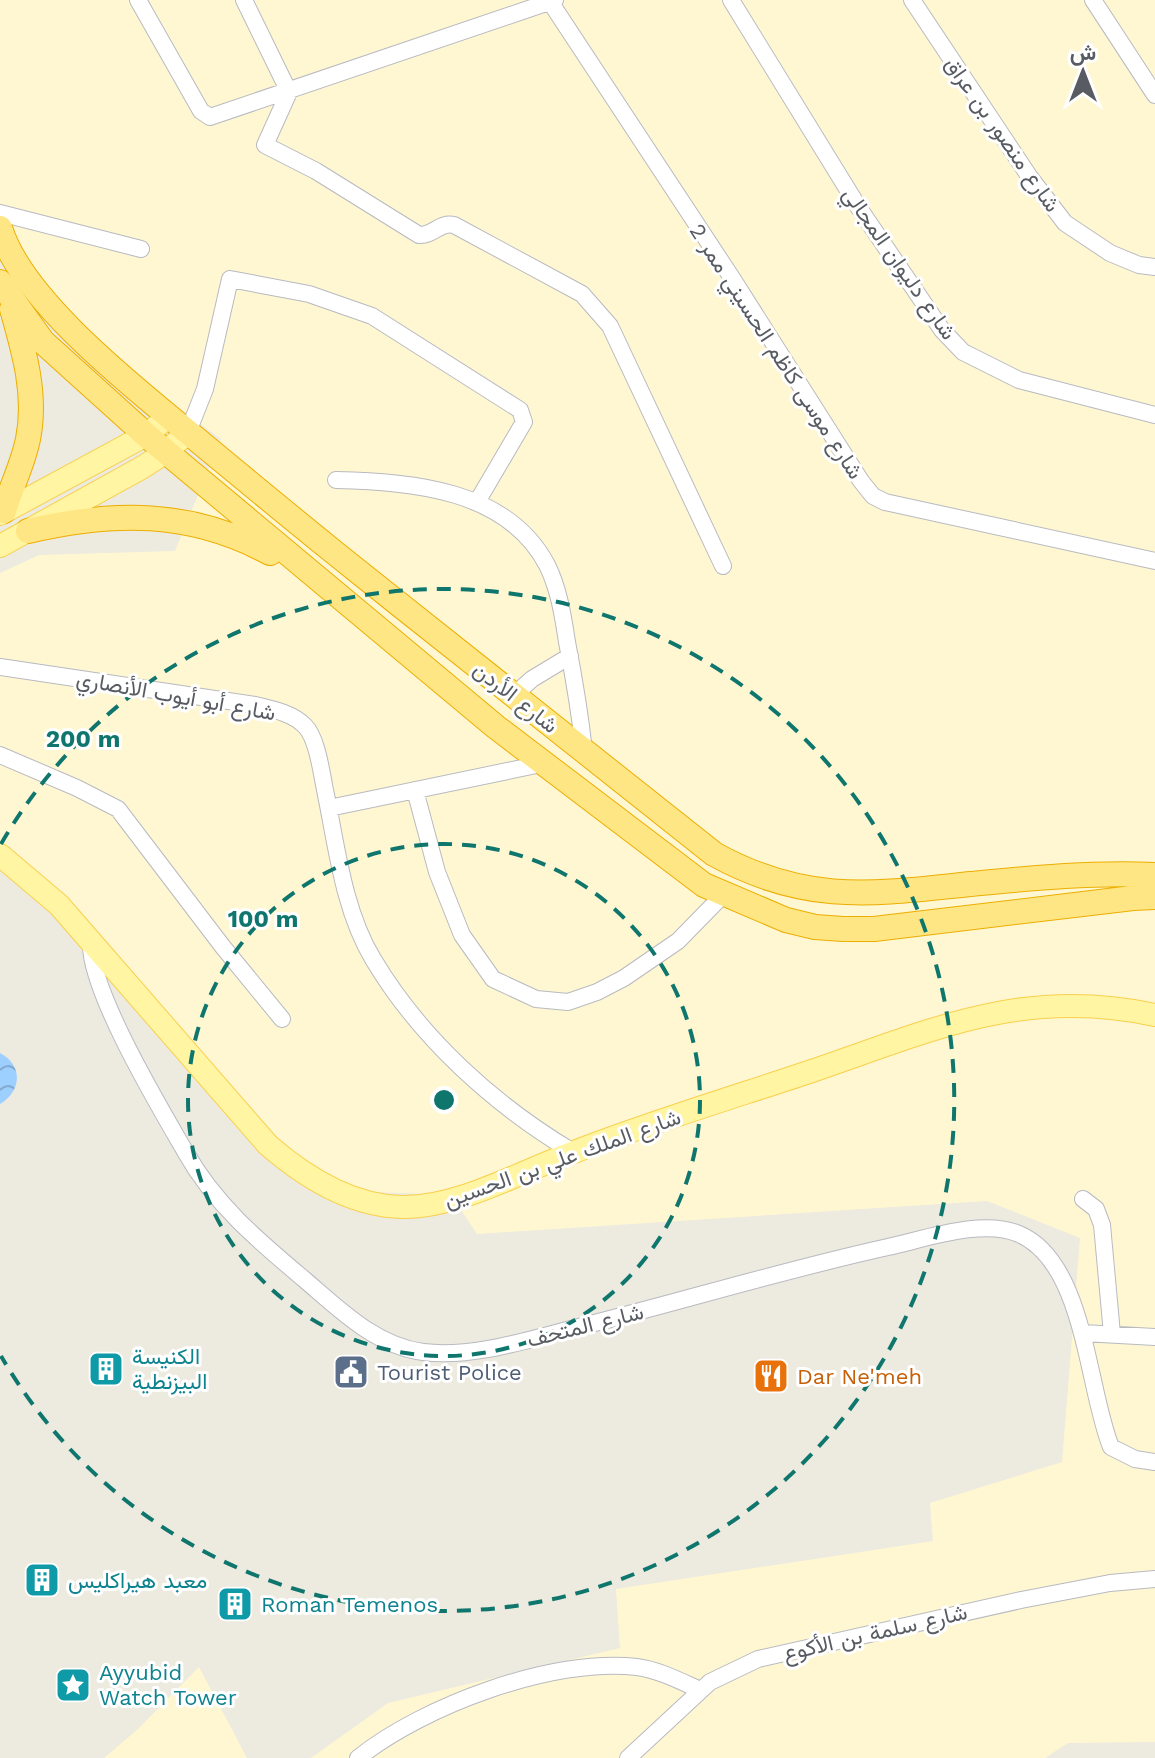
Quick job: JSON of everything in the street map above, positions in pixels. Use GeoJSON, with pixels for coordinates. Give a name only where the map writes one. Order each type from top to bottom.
{"type":"FeatureCollection","features":[{"type":"Feature","properties":{"kind":"highway","name":"شارع الأردن"},"geometry":{"type":"LineString","coordinates":[[0,228],[5,244],[29,282],[87,344],[168,417],[714,854],[749,871],[793,886],[860,894],[901,893],[1070,874],[1155,875]]}},
{"type":"Feature","properties":{"kind":"highway","name":"شارع الأردن"},"geometry":{"type":"LineString","coordinates":[[5,290],[43,342],[146,435],[496,727],[704,885],[786,920],[815,927],[874,929],[1155,897]]}},
{"type":"Feature","properties":{"kind":"highway"},"geometry":{"type":"LineString","coordinates":[[2,513],[22,463],[31,412],[25,360],[5,290]]}},
{"type":"Feature","properties":{"kind":"highway"},"geometry":{"type":"LineString","coordinates":[[28,531],[110,517],[168,518],[244,538],[314,576]]}},
{"type":"Feature","properties":{"kind":"main road"},"geometry":{"type":"LineString","coordinates":[[2,513],[146,435],[168,417]]}},
{"type":"Feature","properties":{"kind":"main road"},"geometry":{"type":"LineString","coordinates":[[0,546],[166,452],[188,432]]}},
{"type":"Feature","properties":{"kind":"main road","name":"شارع الملك علي بن الحسين"},"geometry":{"type":"LineString","coordinates":[[0,855],[59,905],[261,1139],[290,1163],[337,1192],[385,1206],[431,1205],[495,1184],[573,1152],[966,1018],[1034,1006],[1069,1005],[1104,1006],[1155,1015]]}},
{"type":"Feature","properties":{"kind":"street"},"geometry":{"type":"LineString","coordinates":[[138,0],[201,111],[213,117],[552,1]]}},
{"type":"Feature","properties":{"kind":"street"},"geometry":{"type":"LineString","coordinates":[[244,0],[289,92]]}},
{"type":"Feature","properties":{"kind":"street","name":"شارع دليوان المجالي"},"geometry":{"type":"LineString","coordinates":[[731,0],[859,208],[942,330],[963,352],[1019,380],[1155,415]]}},
{"type":"Feature","properties":{"kind":"street","name":"شارع منصور بن عراق"},"geometry":{"type":"LineString","coordinates":[[912,0],[1029,176],[1065,223],[1110,253],[1139,265],[1155,267]]}},
{"type":"Feature","properties":{"kind":"street"},"geometry":{"type":"LineString","coordinates":[[1093,0],[1148,70],[1155,95]]}},
{"type":"Feature","properties":{"kind":"street","name":"شارع موسى كاظم الحسيني ممر 2"},"geometry":{"type":"LineString","coordinates":[[552,1],[873,496],[885,502],[1155,561]]}},
{"type":"Feature","properties":{"kind":"street"},"geometry":{"type":"LineString","coordinates":[[289,92],[265,145],[316,171],[419,235],[426,235],[447,224],[479,236],[582,294],[599,311],[610,326],[641,388],[723,566]]}},
{"type":"Feature","properties":{"kind":"street"},"geometry":{"type":"LineString","coordinates":[[0,213],[141,249]]}},
{"type":"Feature","properties":{"kind":"street"},"geometry":{"type":"LineString","coordinates":[[188,432],[205,389],[230,279],[309,294],[372,316],[520,410],[524,422],[477,502]]}},
{"type":"Feature","properties":{"kind":"street"},"geometry":{"type":"LineString","coordinates":[[336,480],[421,487],[477,502],[500,514],[521,531],[542,558],[554,584],[570,656],[584,751]]}},
{"type":"Feature","properties":{"kind":"street"},"geometry":{"type":"LineString","coordinates":[[513,696],[532,679],[570,656]]}},
{"type":"Feature","properties":{"kind":"street","name":"شارع أبو أيوب الأنصاري"},"geometry":{"type":"LineString","coordinates":[[0,667],[255,705],[289,715],[308,729],[317,754],[352,911],[370,955],[422,1027],[472,1077],[543,1134],[573,1152]]}},
{"type":"Feature","properties":{"kind":"street"},"geometry":{"type":"LineString","coordinates":[[0,755],[118,809],[282,1019]]}},
{"type":"Feature","properties":{"kind":"street"},"geometry":{"type":"LineString","coordinates":[[329,808],[546,763]]}},
{"type":"Feature","properties":{"kind":"street"},"geometry":{"type":"LineString","coordinates":[[415,790],[437,872],[462,935],[493,979],[536,999],[568,1002],[624,978],[678,941],[723,895]]}},
{"type":"Feature","properties":{"kind":"street","name":"شارع المتحف"},"geometry":{"type":"LineString","coordinates":[[91,944],[91,962],[108,1005],[184,1149],[217,1199],[250,1233],[339,1309],[367,1330],[400,1347],[446,1353],[491,1347],[854,1255],[988,1228],[1018,1233],[1043,1252],[1064,1282],[1083,1333],[1111,1447],[1135,1459],[1155,1462]]}},
{"type":"Feature","properties":{"kind":"street"},"geometry":{"type":"LineString","coordinates":[[1083,1199],[1096,1209],[1102,1225],[1112,1334]]}},
{"type":"Feature","properties":{"kind":"street"},"geometry":{"type":"LineString","coordinates":[[1083,1333],[1155,1337]]}},
{"type":"Feature","properties":{"kind":"street","name":"شارع سلمة بن الأكوع"},"geometry":{"type":"LineString","coordinates":[[628,1758],[700,1690],[721,1675],[758,1659],[1021,1600],[1110,1583],[1155,1579]]}},
{"type":"Feature","properties":{"kind":"street"},"geometry":{"type":"LineString","coordinates":[[358,1758],[394,1732],[422,1718],[530,1677],[607,1667],[638,1667],[664,1674],[700,1690]]}},
{"type":"Feature","properties":{"kind":"shaded area"},"geometry":{"type":"Polygon","coordinates":[[[0,0],[1155,0],[1155,1742],[1068,1743],[1045,1758],[311,1758],[388,1703],[620,1648],[616,1589],[933,1541],[930,1503],[1062,1462],[1080,1238],[987,1201],[477,1234],[451,1195],[348,1191],[276,1161],[0,850],[0,573],[39,555],[175,551],[221,439],[27,296],[0,204],[0,0]]]}},
{"type":"Feature","properties":{"kind":"shaded area"},"geometry":{"type":"Polygon","coordinates":[[[199,1667],[247,1758],[104,1758],[138,1729],[199,1667]]]}},
{"type":"Feature","properties":{"kind":"water"},"geometry":{"type":"Polygon","coordinates":[[[0,1053],[13,1064],[17,1078],[13,1092],[0,1104],[0,1053]]]}},
{"type":"Feature","properties":{"kind":"place","name":"الكنيسة البيزنطية"},"geometry":{"type":"Point","coordinates":[106,1369]}},
{"type":"Feature","properties":{"kind":"place","name":"Tourist Police"},"geometry":{"type":"Point","coordinates":[351,1372]}},
{"type":"Feature","properties":{"kind":"place","name":"Dar Ne'meh"},"geometry":{"type":"Point","coordinates":[771,1376]}},
{"type":"Feature","properties":{"kind":"place","name":"معبد هيراكليس"},"geometry":{"type":"Point","coordinates":[42,1580]}},
{"type":"Feature","properties":{"kind":"place","name":"Roman Temenos"},"geometry":{"type":"Point","coordinates":[235,1604]}},
{"type":"Feature","properties":{"kind":"place","name":"Ayyubid Watch Tower"},"geometry":{"type":"Point","coordinates":[73,1685]}}]}
